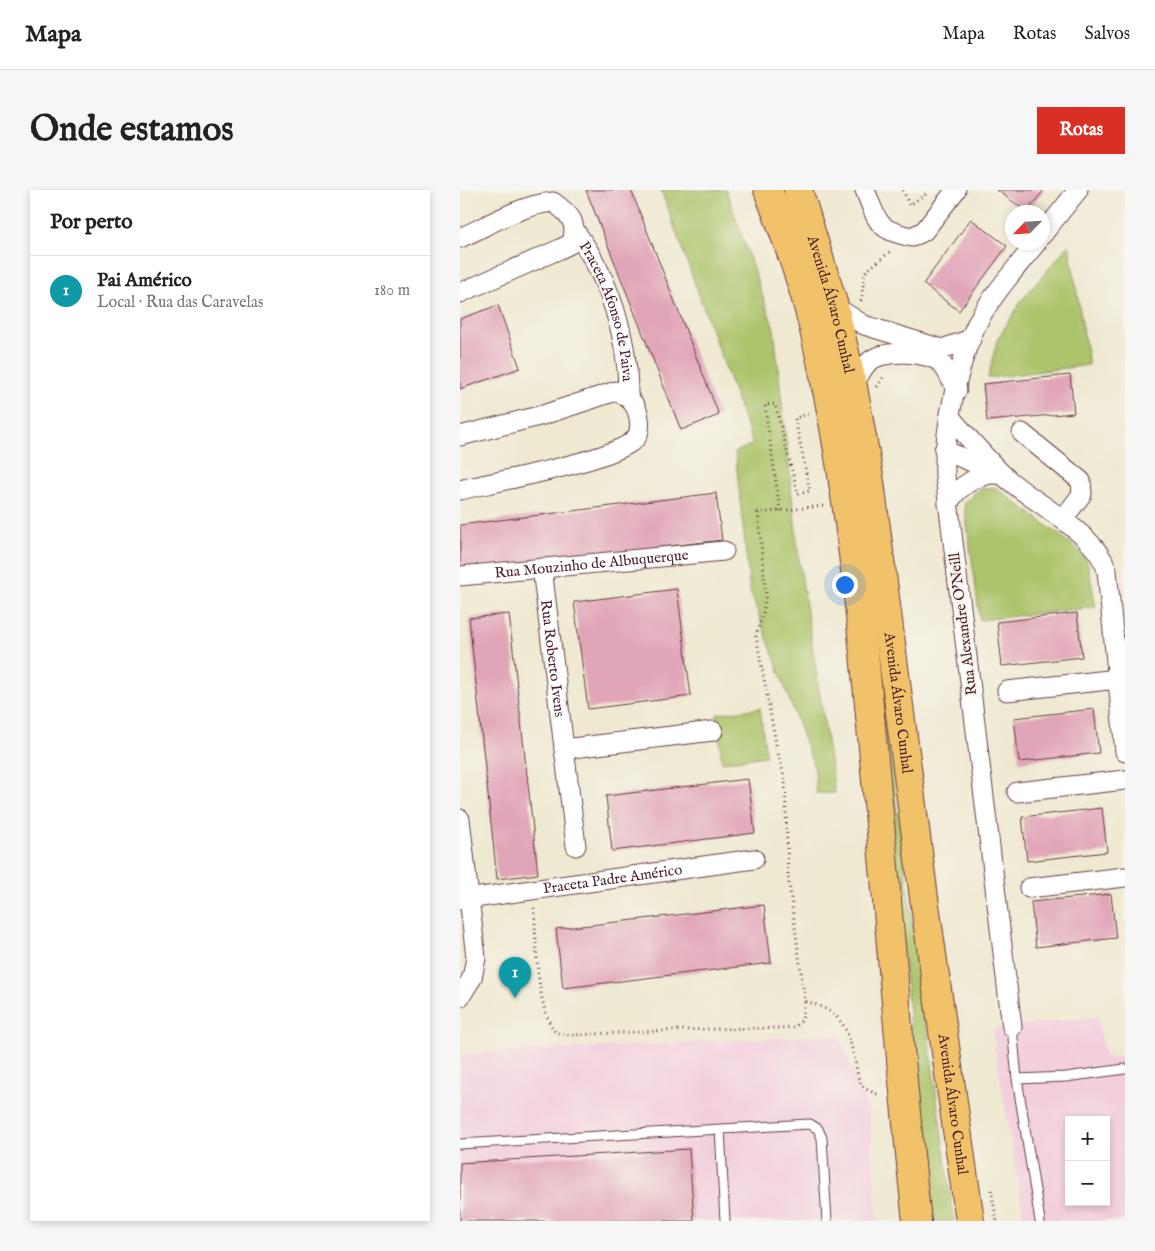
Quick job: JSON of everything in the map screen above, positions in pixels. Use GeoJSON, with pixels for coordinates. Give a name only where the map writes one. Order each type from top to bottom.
{"type":"FeatureCollection","features":[{"type":"Feature","properties":{"kind":"main road","name":"Avenida Álvaro Cunhal"},"geometry":{"type":"LineString","coordinates":[[768,190],[782,226],[814,328],[846,500],[865,644],[902,1086],[917,1221]]}},
{"type":"Feature","properties":{"kind":"main road","name":"Avenida Álvaro Cunhal"},"geometry":{"type":"LineString","coordinates":[[798,190],[845,301],[852,387],[870,482],[921,879],[970,1221]]}},
{"type":"Feature","properties":{"kind":"street"},"geometry":{"type":"LineString","coordinates":[[865,190],[881,225],[887,231],[906,236],[917,236],[924,231],[956,190]]}},
{"type":"Feature","properties":{"kind":"street"},"geometry":{"type":"LineString","coordinates":[[1050,225],[1078,190]]}},
{"type":"Feature","properties":{"kind":"street","name":"Praceta Afonso de Paiva"},"geometry":{"type":"LineString","coordinates":[[460,238],[539,203],[553,202],[564,210],[572,219],[575,231],[590,251],[601,274],[618,323],[628,372],[628,396],[639,414],[640,426],[635,439],[622,448],[575,463],[460,490]]}},
{"type":"Feature","properties":{"kind":"street","name":"Praceta Afonso de Paiva"},"geometry":{"type":"LineString","coordinates":[[460,293],[572,243],[575,231]]}},
{"type":"Feature","properties":{"kind":"street","name":"Rua Alexandre O'Neill"},"geometry":{"type":"LineString","coordinates":[[1012,1027],[948,504],[944,450],[956,390],[971,339],[988,305],[1031,250]]}},
{"type":"Feature","properties":{"kind":"street"},"geometry":{"type":"LineString","coordinates":[[845,301],[864,325],[942,349],[971,339]]}},
{"type":"Feature","properties":{"kind":"street"},"geometry":{"type":"LineString","coordinates":[[852,387],[867,363],[877,356],[893,353],[921,356],[940,363],[956,390]]}},
{"type":"Feature","properties":{"kind":"street","name":"Praceta Afonso de Paiva"},"geometry":{"type":"LineString","coordinates":[[460,436],[543,415],[616,391],[628,396]]}},
{"type":"Feature","properties":{"kind":"street"},"geometry":{"type":"LineString","coordinates":[[950,417],[1003,475],[1062,519],[1098,552],[1104,561],[1125,744]]}},
{"type":"Feature","properties":{"kind":"street"},"geometry":{"type":"LineString","coordinates":[[1022,433],[1082,484],[1082,494],[1062,519]]}},
{"type":"Feature","properties":{"kind":"street"},"geometry":{"type":"LineString","coordinates":[[944,450],[1003,475]]}},
{"type":"Feature","properties":{"kind":"street"},"geometry":{"type":"LineString","coordinates":[[948,504],[957,491],[978,478],[994,474],[1003,475]]}},
{"type":"Feature","properties":{"kind":"street","name":"Rua Mouzinho de Albuquerque"},"geometry":{"type":"LineString","coordinates":[[460,576],[724,551]]}},
{"type":"Feature","properties":{"kind":"street","name":"Rua Roberto Ivens"},"geometry":{"type":"LineString","coordinates":[[542,568],[576,846]]}},
{"type":"Feature","properties":{"kind":"street"},"geometry":{"type":"LineString","coordinates":[[1006,691],[1118,679]]}},
{"type":"Feature","properties":{"kind":"street"},"geometry":{"type":"LineString","coordinates":[[564,748],[713,730]]}},
{"type":"Feature","properties":{"kind":"street"},"geometry":{"type":"LineString","coordinates":[[1017,792],[1125,780]]}},
{"type":"Feature","properties":{"kind":"street"},"geometry":{"type":"LineString","coordinates":[[460,819],[465,900],[476,958],[472,978],[460,996]]}},
{"type":"Feature","properties":{"kind":"street","name":"Praceta Padre Américo"},"geometry":{"type":"LineString","coordinates":[[465,900],[754,859]]}},
{"type":"Feature","properties":{"kind":"street"},"geometry":{"type":"LineString","coordinates":[[1029,888],[1125,877]]}},
{"type":"Feature","properties":{"kind":"lane"},"geometry":{"type":"LineString","coordinates":[[1012,1027],[1017,1079],[1040,1221]]}},
{"type":"Feature","properties":{"kind":"lane"},"geometry":{"type":"LineString","coordinates":[[1017,1079],[1066,1077],[1125,1070]]}},
{"type":"Feature","properties":{"kind":"lane"},"geometry":{"type":"LineString","coordinates":[[460,1144],[810,1124],[818,1130],[822,1138],[827,1221]]}},
{"type":"Feature","properties":{"kind":"lane"},"geometry":{"type":"LineString","coordinates":[[720,1129],[725,1221]]}},
{"type":"Feature","properties":{"kind":"path"},"geometry":{"type":"LineString","coordinates":[[903,190],[909,205],[932,190]]}},
{"type":"Feature","properties":{"kind":"path"},"geometry":{"type":"LineString","coordinates":[[861,304],[865,272],[882,260],[906,236]]}},
{"type":"Feature","properties":{"kind":"path"},"geometry":{"type":"LineString","coordinates":[[845,301],[867,307]]}},
{"type":"Feature","properties":{"kind":"path"},"geometry":{"type":"LineString","coordinates":[[780,511],[765,405],[775,404],[798,494],[810,491],[795,418],[816,412]]}},
{"type":"Feature","properties":{"kind":"path"},"geometry":{"type":"LineString","coordinates":[[532,890],[542,1003],[548,1022],[556,1032],[572,1035],[795,1027],[802,1020],[805,1001],[788,876],[785,780],[777,749],[756,636],[766,595],[758,514],[831,505]]}},
{"type":"Feature","properties":{"kind":"path"},"geometry":{"type":"LineString","coordinates":[[805,1001],[823,1007],[840,1021],[852,1043],[859,1080],[865,1088],[879,1094]]}},
{"type":"Feature","properties":{"kind":"shaded area"},"geometry":{"type":"Polygon","coordinates":[[[1097,1016],[1106,1057],[1125,1056],[1125,1221],[1024,1221],[992,1029],[1097,1016]]]}},
{"type":"Feature","properties":{"kind":"shaded area"},"geometry":{"type":"Polygon","coordinates":[[[839,1035],[869,1111],[878,1221],[460,1221],[460,1054],[839,1035]]]}},
{"type":"Feature","properties":{"kind":"green space"},"geometry":{"type":"Polygon","coordinates":[[[661,190],[726,190],[774,329],[799,560],[835,793],[816,793],[815,770],[750,591],[735,452],[753,444],[661,190]]]}},
{"type":"Feature","properties":{"kind":"green space"},"geometry":{"type":"Polygon","coordinates":[[[779,190],[784,190],[801,240],[871,596],[902,848],[954,1221],[931,1221],[922,1158],[887,767],[779,190]]]}},
{"type":"Feature","properties":{"kind":"green space"},"geometry":{"type":"Polygon","coordinates":[[[1069,245],[1089,365],[988,378],[997,340],[1022,300],[1069,245]]]}},
{"type":"Feature","properties":{"kind":"green space"},"geometry":{"type":"Polygon","coordinates":[[[995,487],[1074,546],[1087,560],[1096,607],[980,620],[964,502],[980,489],[995,487]]]}},
{"type":"Feature","properties":{"kind":"green space"},"geometry":{"type":"Polygon","coordinates":[[[760,708],[766,756],[722,762],[717,714],[760,708]]]}},
{"type":"Feature","properties":{"kind":"building"},"geometry":{"type":"Polygon","coordinates":[[[586,190],[631,190],[719,415],[681,430],[586,190]]]}},
{"type":"Feature","properties":{"kind":"building"},"geometry":{"type":"Polygon","coordinates":[[[997,190],[1044,190],[1032,205],[1017,205],[997,190]]]}},
{"type":"Feature","properties":{"kind":"building"},"geometry":{"type":"Polygon","coordinates":[[[971,219],[1005,244],[1005,249],[959,311],[923,284],[971,219]]]}},
{"type":"Feature","properties":{"kind":"building"},"geometry":{"type":"Polygon","coordinates":[[[498,305],[520,368],[460,389],[460,319],[498,305]]]}},
{"type":"Feature","properties":{"kind":"building"},"geometry":{"type":"Polygon","coordinates":[[[1070,375],[1074,413],[987,421],[983,384],[1070,375]]]}},
{"type":"Feature","properties":{"kind":"building"},"geometry":{"type":"Polygon","coordinates":[[[716,493],[722,540],[460,570],[460,525],[716,493]]]}},
{"type":"Feature","properties":{"kind":"building"},"geometry":{"type":"Polygon","coordinates":[[[677,589],[691,696],[588,709],[574,602],[677,589]]]}},
{"type":"Feature","properties":{"kind":"building"},"geometry":{"type":"Polygon","coordinates":[[[1077,613],[1082,657],[1002,666],[997,622],[1077,613]]]}},
{"type":"Feature","properties":{"kind":"building"},"geometry":{"type":"Polygon","coordinates":[[[509,614],[538,874],[497,879],[469,618],[509,614]]]}},
{"type":"Feature","properties":{"kind":"building"},"geometry":{"type":"Polygon","coordinates":[[[1094,709],[1099,753],[1019,762],[1014,718],[1094,709]]]}},
{"type":"Feature","properties":{"kind":"building"},"geometry":{"type":"Polygon","coordinates":[[[748,779],[755,833],[612,851],[606,796],[748,779]]]}},
{"type":"Feature","properties":{"kind":"building"},"geometry":{"type":"Polygon","coordinates":[[[1102,808],[1107,852],[1027,861],[1022,817],[1102,808]]]}},
{"type":"Feature","properties":{"kind":"building"},"geometry":{"type":"Polygon","coordinates":[[[1111,894],[1116,938],[1036,947],[1031,902],[1111,894]]]}},
{"type":"Feature","properties":{"kind":"building"},"geometry":{"type":"Polygon","coordinates":[[[764,905],[771,963],[563,988],[556,929],[764,905]]]}},
{"type":"Feature","properties":{"kind":"building"},"geometry":{"type":"Polygon","coordinates":[[[689,1149],[694,1221],[460,1221],[460,1163],[689,1149]]]}},
{"type":"Feature","properties":{"kind":"place","name":"Pai Américo"},"geometry":{"type":"Point","coordinates":[515,998]}}]}
